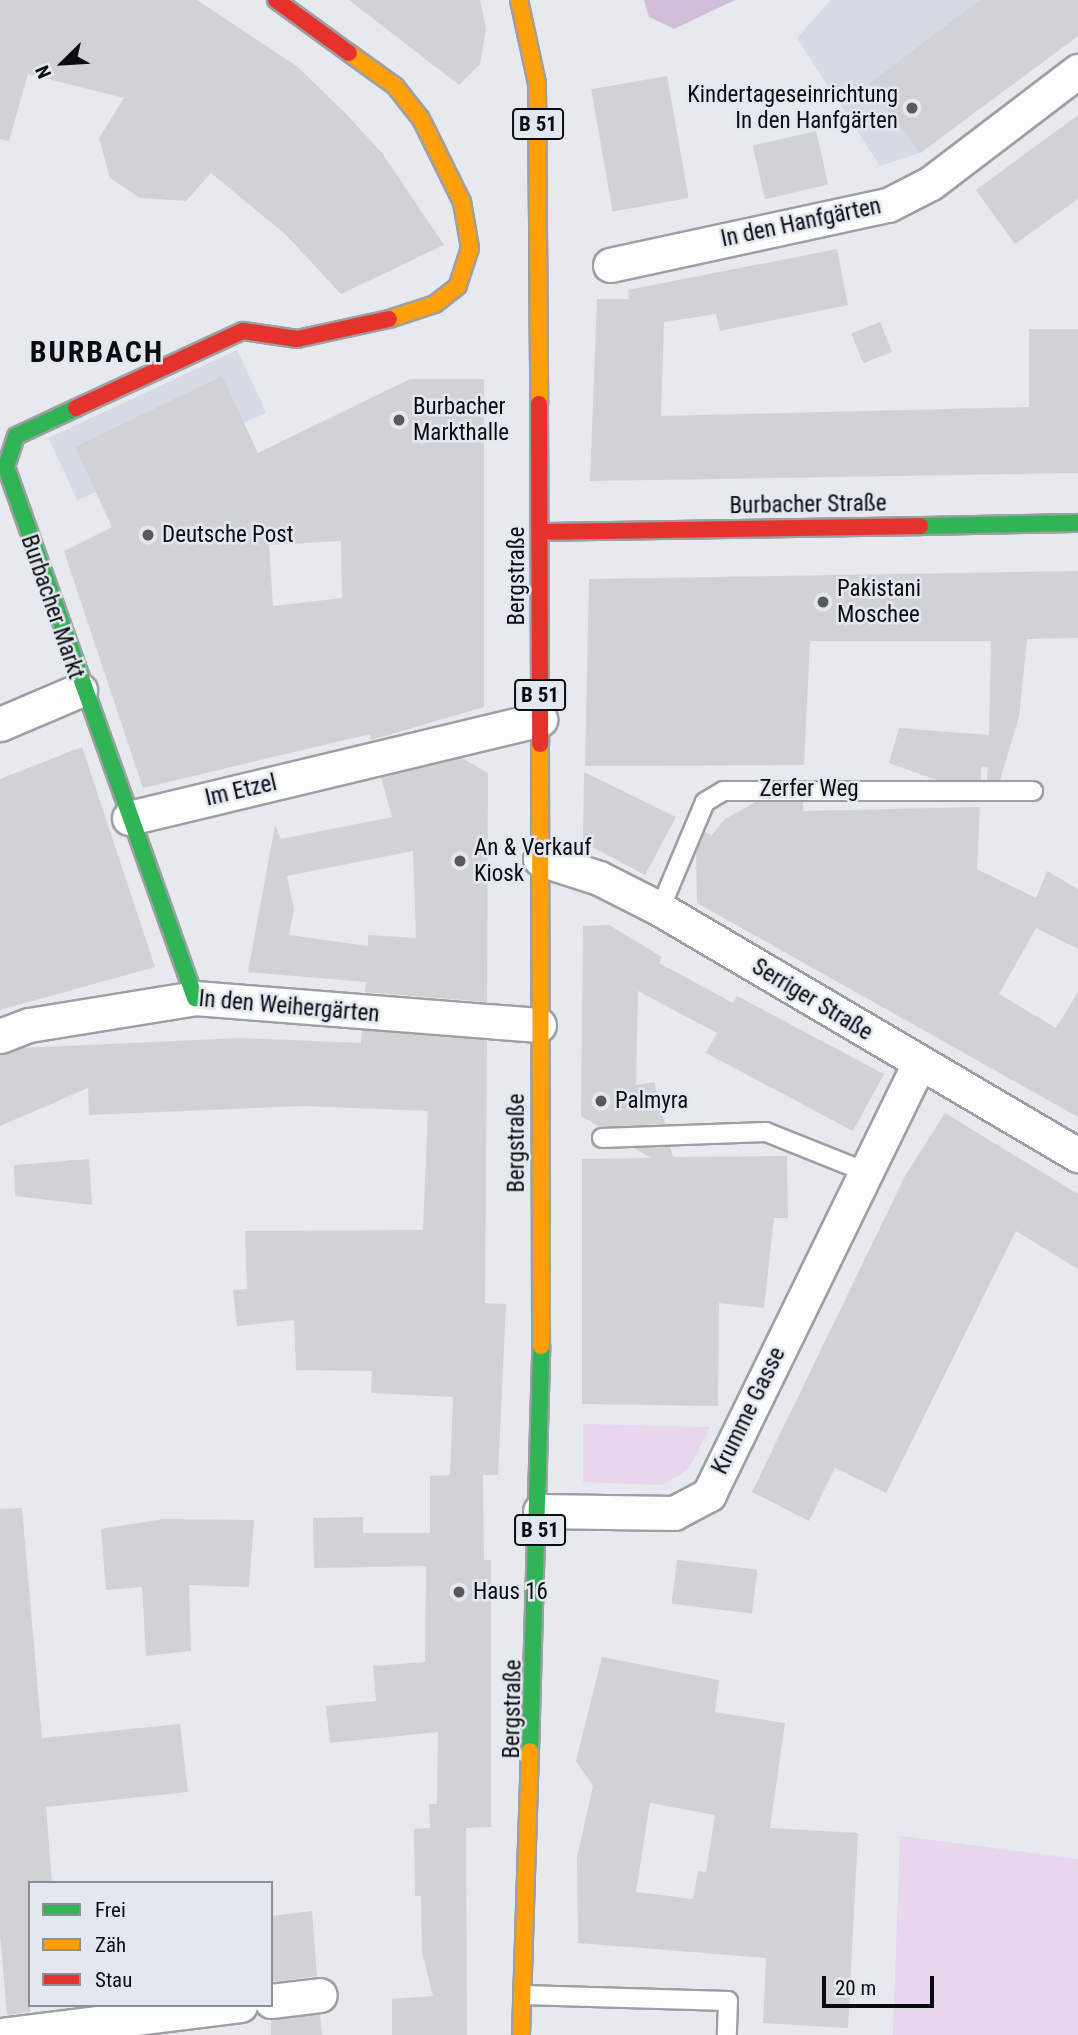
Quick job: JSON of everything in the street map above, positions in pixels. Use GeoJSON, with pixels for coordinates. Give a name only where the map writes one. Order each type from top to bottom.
{"type":"FeatureCollection","features":[{"type":"Feature","properties":{"kind":"main road","name":"Burbacher Markt"},"geometry":{"type":"LineString","coordinates":[[129,818],[80,690],[6,467],[16,436],[243,331],[297,339],[352,332],[435,304],[458,286],[466,271],[470,248],[462,202],[421,118],[395,86],[276,0]]}},
{"type":"Feature","properties":{"kind":"main road","name":"Bergstraße"},"geometry":{"type":"LineString","coordinates":[[519,0],[537,83],[540,532],[540,1511],[521,2035]]}},
{"type":"Feature","properties":{"kind":"main road","name":"Burbacher Straße"},"geometry":{"type":"LineString","coordinates":[[540,532],[1078,523]]}},
{"type":"Feature","properties":{"kind":"main road"},"geometry":{"type":"LineString","coordinates":[[129,818],[195,998]]}},
{"type":"Feature","properties":{"kind":"street","name":"In den Hanfgärten"},"geometry":{"type":"LineString","coordinates":[[610,265],[888,205],[931,183],[1078,71]]}},
{"type":"Feature","properties":{"kind":"street","name":"Burbacher Markt"},"geometry":{"type":"LineString","coordinates":[[0,724],[80,690]]}},
{"type":"Feature","properties":{"kind":"street","name":"Im Etzel"},"geometry":{"type":"LineString","coordinates":[[129,818],[540,719]]}},
{"type":"Feature","properties":{"kind":"street","name":"Serriger Straße"},"geometry":{"type":"LineString","coordinates":[[540,859],[599,878],[660,909],[919,1063],[1077,1151]]}},
{"type":"Feature","properties":{"kind":"street","name":"In den Weihergärten"},"geometry":{"type":"LineString","coordinates":[[0,1036],[29,1025],[195,998],[539,1025]]}},
{"type":"Feature","properties":{"kind":"street","name":"Krumme Gasse"},"geometry":{"type":"LineString","coordinates":[[540,1511],[674,1513],[709,1494],[919,1063]]}},
{"type":"Feature","properties":{"kind":"street"},"geometry":{"type":"LineString","coordinates":[[273,2001],[320,1995]]}},
{"type":"Feature","properties":{"kind":"street"},"geometry":{"type":"LineString","coordinates":[[0,2035],[236,2016]]}},
{"type":"Feature","properties":{"kind":"lane","name":"Zerfer Weg"},"geometry":{"type":"LineString","coordinates":[[660,909],[705,802],[723,791],[1033,790]]}},
{"type":"Feature","properties":{"kind":"lane"},"geometry":{"type":"LineString","coordinates":[[602,1138],[766,1132],[866,1172]]}},
{"type":"Feature","properties":{"kind":"lane"},"geometry":{"type":"LineString","coordinates":[[523,1995],[728,2001],[727,2035]]}},
{"type":"Feature","properties":{"kind":"shaded area"},"geometry":{"type":"Polygon","coordinates":[[[644,0],[735,0],[674,29],[649,17],[644,0]]]}},
{"type":"Feature","properties":{"kind":"shaded area","name":"Kindertageseinrichtung In den Hanfgärten"},"geometry":{"type":"Polygon","coordinates":[[[831,0],[1078,0],[1078,36],[920,153],[880,166],[797,38],[831,0]]]}},
{"type":"Feature","properties":{"kind":"shaded area"},"geometry":{"type":"Polygon","coordinates":[[[237,350],[266,413],[78,500],[48,438],[237,350]]]}},
{"type":"Feature","properties":{"kind":"shaded area"},"geometry":{"type":"Polygon","coordinates":[[[583,1424],[710,1427],[689,1469],[662,1485],[583,1482],[583,1424]]]}},
{"type":"Feature","properties":{"kind":"shaded area"},"geometry":{"type":"Polygon","coordinates":[[[900,1836],[1078,1859],[1078,2035],[893,2035],[900,1836]]]}},
{"type":"Feature","properties":{"kind":"building"},"geometry":{"type":"Polygon","coordinates":[[[0,0],[197,0],[298,67],[348,116],[382,153],[444,245],[341,294],[285,234],[211,173],[186,201],[140,198],[110,178],[99,138],[124,98],[28,74],[9,141],[0,139],[0,0]]]}},
{"type":"Feature","properties":{"kind":"building"},"geometry":{"type":"Polygon","coordinates":[[[349,0],[480,0],[486,29],[480,64],[459,85],[349,0]]]}},
{"type":"Feature","properties":{"kind":"building"},"geometry":{"type":"Polygon","coordinates":[[[980,0],[1078,0],[1078,36],[920,153],[869,84],[980,0]]]}},
{"type":"Feature","properties":{"kind":"building"},"geometry":{"type":"Polygon","coordinates":[[[667,76],[689,198],[613,211],[591,89],[667,76]]]}},
{"type":"Feature","properties":{"kind":"building"},"geometry":{"type":"Polygon","coordinates":[[[1078,115],[1078,199],[1015,244],[976,190],[1078,115]]]}},
{"type":"Feature","properties":{"kind":"building"},"geometry":{"type":"Polygon","coordinates":[[[816,131],[828,185],[765,199],[753,146],[816,131]]]}},
{"type":"Feature","properties":{"kind":"building"},"geometry":{"type":"Polygon","coordinates":[[[837,249],[848,305],[720,331],[716,314],[664,322],[661,416],[1029,407],[1029,329],[1078,329],[1078,473],[590,481],[597,299],[629,299],[628,290],[837,249]]]}},
{"type":"Feature","properties":{"kind":"building"},"geometry":{"type":"Polygon","coordinates":[[[880,322],[892,352],[863,363],[851,334],[880,322]]]}},
{"type":"Feature","properties":{"kind":"building"},"geometry":{"type":"Polygon","coordinates":[[[222,376],[258,453],[410,379],[484,379],[484,707],[371,740],[370,734],[143,788],[64,551],[112,527],[75,447],[222,376]],[[341,541],[269,545],[273,606],[342,598],[341,541]]]}},
{"type":"Feature","properties":{"kind":"building"},"geometry":{"type":"Polygon","coordinates":[[[1078,571],[1078,638],[1027,639],[1019,717],[1000,780],[987,780],[988,767],[981,766],[981,780],[937,780],[889,763],[899,728],[989,735],[991,641],[810,641],[804,765],[585,766],[589,579],[1078,571]]]}},
{"type":"Feature","properties":{"kind":"building"},"geometry":{"type":"Polygon","coordinates":[[[82,747],[155,967],[0,1010],[0,779],[82,747]]]}},
{"type":"Feature","properties":{"kind":"building"},"geometry":{"type":"Polygon","coordinates":[[[462,758],[488,773],[487,1002],[365,992],[366,982],[248,972],[275,825],[281,839],[392,817],[381,777],[462,758]],[[413,851],[287,876],[294,909],[289,935],[368,946],[368,935],[416,938],[413,851]]]}},
{"type":"Feature","properties":{"kind":"building"},"geometry":{"type":"Polygon","coordinates":[[[584,772],[676,817],[645,875],[583,842],[584,772]]]}},
{"type":"Feature","properties":{"kind":"building"},"geometry":{"type":"Polygon","coordinates":[[[756,802],[803,802],[803,811],[980,807],[977,869],[1036,898],[1047,871],[1078,889],[1078,949],[1036,928],[999,994],[1056,1028],[1078,992],[1078,1117],[697,903],[696,853],[705,832],[712,835],[725,819],[756,802]]]}},
{"type":"Feature","properties":{"kind":"building"},"geometry":{"type":"Polygon","coordinates":[[[609,925],[662,957],[659,963],[733,1003],[737,996],[884,1074],[853,1131],[706,1053],[717,1033],[638,991],[636,1085],[654,1082],[665,1124],[600,1127],[581,1116],[583,926],[609,925]]]}},
{"type":"Feature","properties":{"kind":"building"},"geometry":{"type":"Polygon","coordinates":[[[362,1030],[487,1040],[485,1303],[506,1304],[498,1475],[483,1475],[484,1560],[491,1560],[491,1827],[466,1828],[467,2035],[392,2035],[392,1999],[433,1996],[422,1952],[421,1896],[415,1896],[414,1829],[430,1828],[429,1804],[437,1804],[438,1732],[330,1743],[326,1706],[376,1701],[373,1666],[425,1662],[426,1566],[314,1568],[313,1518],[363,1517],[363,1533],[430,1533],[430,1476],[450,1475],[453,1397],[371,1393],[372,1371],[296,1370],[294,1320],[237,1326],[233,1290],[247,1289],[245,1231],[423,1230],[428,1111],[303,1106],[89,1115],[88,1088],[0,1126],[0,1055],[22,1048],[240,1038],[361,1043],[362,1030]]]}},
{"type":"Feature","properties":{"kind":"building"},"geometry":{"type":"Polygon","coordinates":[[[945,1113],[1078,1194],[1078,1269],[1016,1231],[886,1493],[835,1468],[809,1521],[752,1492],[905,1176],[945,1113]]]}},
{"type":"Feature","properties":{"kind":"building"},"geometry":{"type":"Polygon","coordinates":[[[670,1147],[673,1157],[787,1156],[788,1218],[774,1218],[764,1308],[719,1303],[718,1406],[582,1404],[582,1159],[651,1158],[634,1148],[670,1147]]]}},
{"type":"Feature","properties":{"kind":"building"},"geometry":{"type":"Polygon","coordinates":[[[89,1159],[92,1205],[15,1196],[14,1165],[89,1159]]]}},
{"type":"Feature","properties":{"kind":"building"},"geometry":{"type":"Polygon","coordinates":[[[22,1508],[42,1738],[180,1724],[188,1792],[46,1807],[52,1881],[28,1881],[30,2012],[7,2015],[0,1935],[0,1509],[22,1508]]]}},
{"type":"Feature","properties":{"kind":"building"},"geometry":{"type":"Polygon","coordinates":[[[163,1519],[254,1520],[249,1587],[189,1585],[191,1651],[146,1656],[142,1587],[106,1590],[101,1529],[163,1519]]]}},
{"type":"Feature","properties":{"kind":"building"},"geometry":{"type":"Polygon","coordinates":[[[677,1560],[757,1570],[752,1614],[672,1604],[677,1560]]]}},
{"type":"Feature","properties":{"kind":"building"},"geometry":{"type":"Polygon","coordinates":[[[602,1657],[719,1680],[715,1712],[785,1723],[770,1828],[858,1833],[848,2028],[763,2023],[766,1958],[578,1943],[577,1857],[593,1786],[576,1761],[602,1657]],[[650,1803],[636,1892],[693,1899],[698,1871],[706,1872],[715,1815],[650,1803]]]}},
{"type":"Feature","properties":{"kind":"building"},"geometry":{"type":"Polygon","coordinates":[[[312,1911],[317,1976],[273,1982],[273,1916],[312,1911]]]}},
{"type":"Feature","properties":{"kind":"building"},"geometry":{"type":"Polygon","coordinates":[[[320,2014],[322,2035],[271,2035],[271,2020],[320,2014]]]}},
{"type":"Feature","properties":{"kind":"traffic: fast"},"geometry":{"type":"LineString","coordinates":[[76,408],[16,436],[6,467],[195,998]]}},
{"type":"Feature","properties":{"kind":"traffic: fast"},"geometry":{"type":"LineString","coordinates":[[920,526],[1078,523]]}},
{"type":"Feature","properties":{"kind":"traffic: fast"},"geometry":{"type":"LineString","coordinates":[[530,1751],[541,1346]]}},
{"type":"Feature","properties":{"kind":"traffic: slow"},"geometry":{"type":"LineString","coordinates":[[519,0],[537,83],[539,404]]}},
{"type":"Feature","properties":{"kind":"traffic: slow"},"geometry":{"type":"LineString","coordinates":[[349,53],[395,86],[421,119],[462,202],[470,248],[458,286],[435,304],[389,319]]}},
{"type":"Feature","properties":{"kind":"traffic: slow"},"geometry":{"type":"LineString","coordinates":[[540,744],[541,1346]]}},
{"type":"Feature","properties":{"kind":"traffic: slow"},"geometry":{"type":"LineString","coordinates":[[521,2035],[530,1751]]}},
{"type":"Feature","properties":{"kind":"traffic: jam"},"geometry":{"type":"LineString","coordinates":[[276,0],[349,53]]}},
{"type":"Feature","properties":{"kind":"traffic: jam"},"geometry":{"type":"LineString","coordinates":[[76,408],[243,331],[297,339],[389,319]]}},
{"type":"Feature","properties":{"kind":"traffic: jam"},"geometry":{"type":"LineString","coordinates":[[539,404],[540,744]]}},
{"type":"Feature","properties":{"kind":"traffic: jam"},"geometry":{"type":"LineString","coordinates":[[540,532],[920,526]]}},
{"type":"Feature","properties":{"kind":"place","name":"Kindertageseinrichtung In den Hanfgärten"},"geometry":{"type":"Point","coordinates":[912,108]}},
{"type":"Feature","properties":{"kind":"place","name":"Burbacher Markthalle"},"geometry":{"type":"Point","coordinates":[399,420]}},
{"type":"Feature","properties":{"kind":"place","name":"Deutsche Post"},"geometry":{"type":"Point","coordinates":[148,535]}},
{"type":"Feature","properties":{"kind":"place","name":"Pakistani Moschee"},"geometry":{"type":"Point","coordinates":[823,602]}},
{"type":"Feature","properties":{"kind":"place","name":"An & Verkauf Kiosk"},"geometry":{"type":"Point","coordinates":[460,861]}},
{"type":"Feature","properties":{"kind":"place","name":"Palmyra"},"geometry":{"type":"Point","coordinates":[601,1101]}},
{"type":"Feature","properties":{"kind":"place","name":"Haus 16"},"geometry":{"type":"Point","coordinates":[459,1592]}},
{"type":"Feature","properties":{"kind":"district","name":"BURBACH"},"geometry":{"type":"Point","coordinates":[97,352]}}]}
